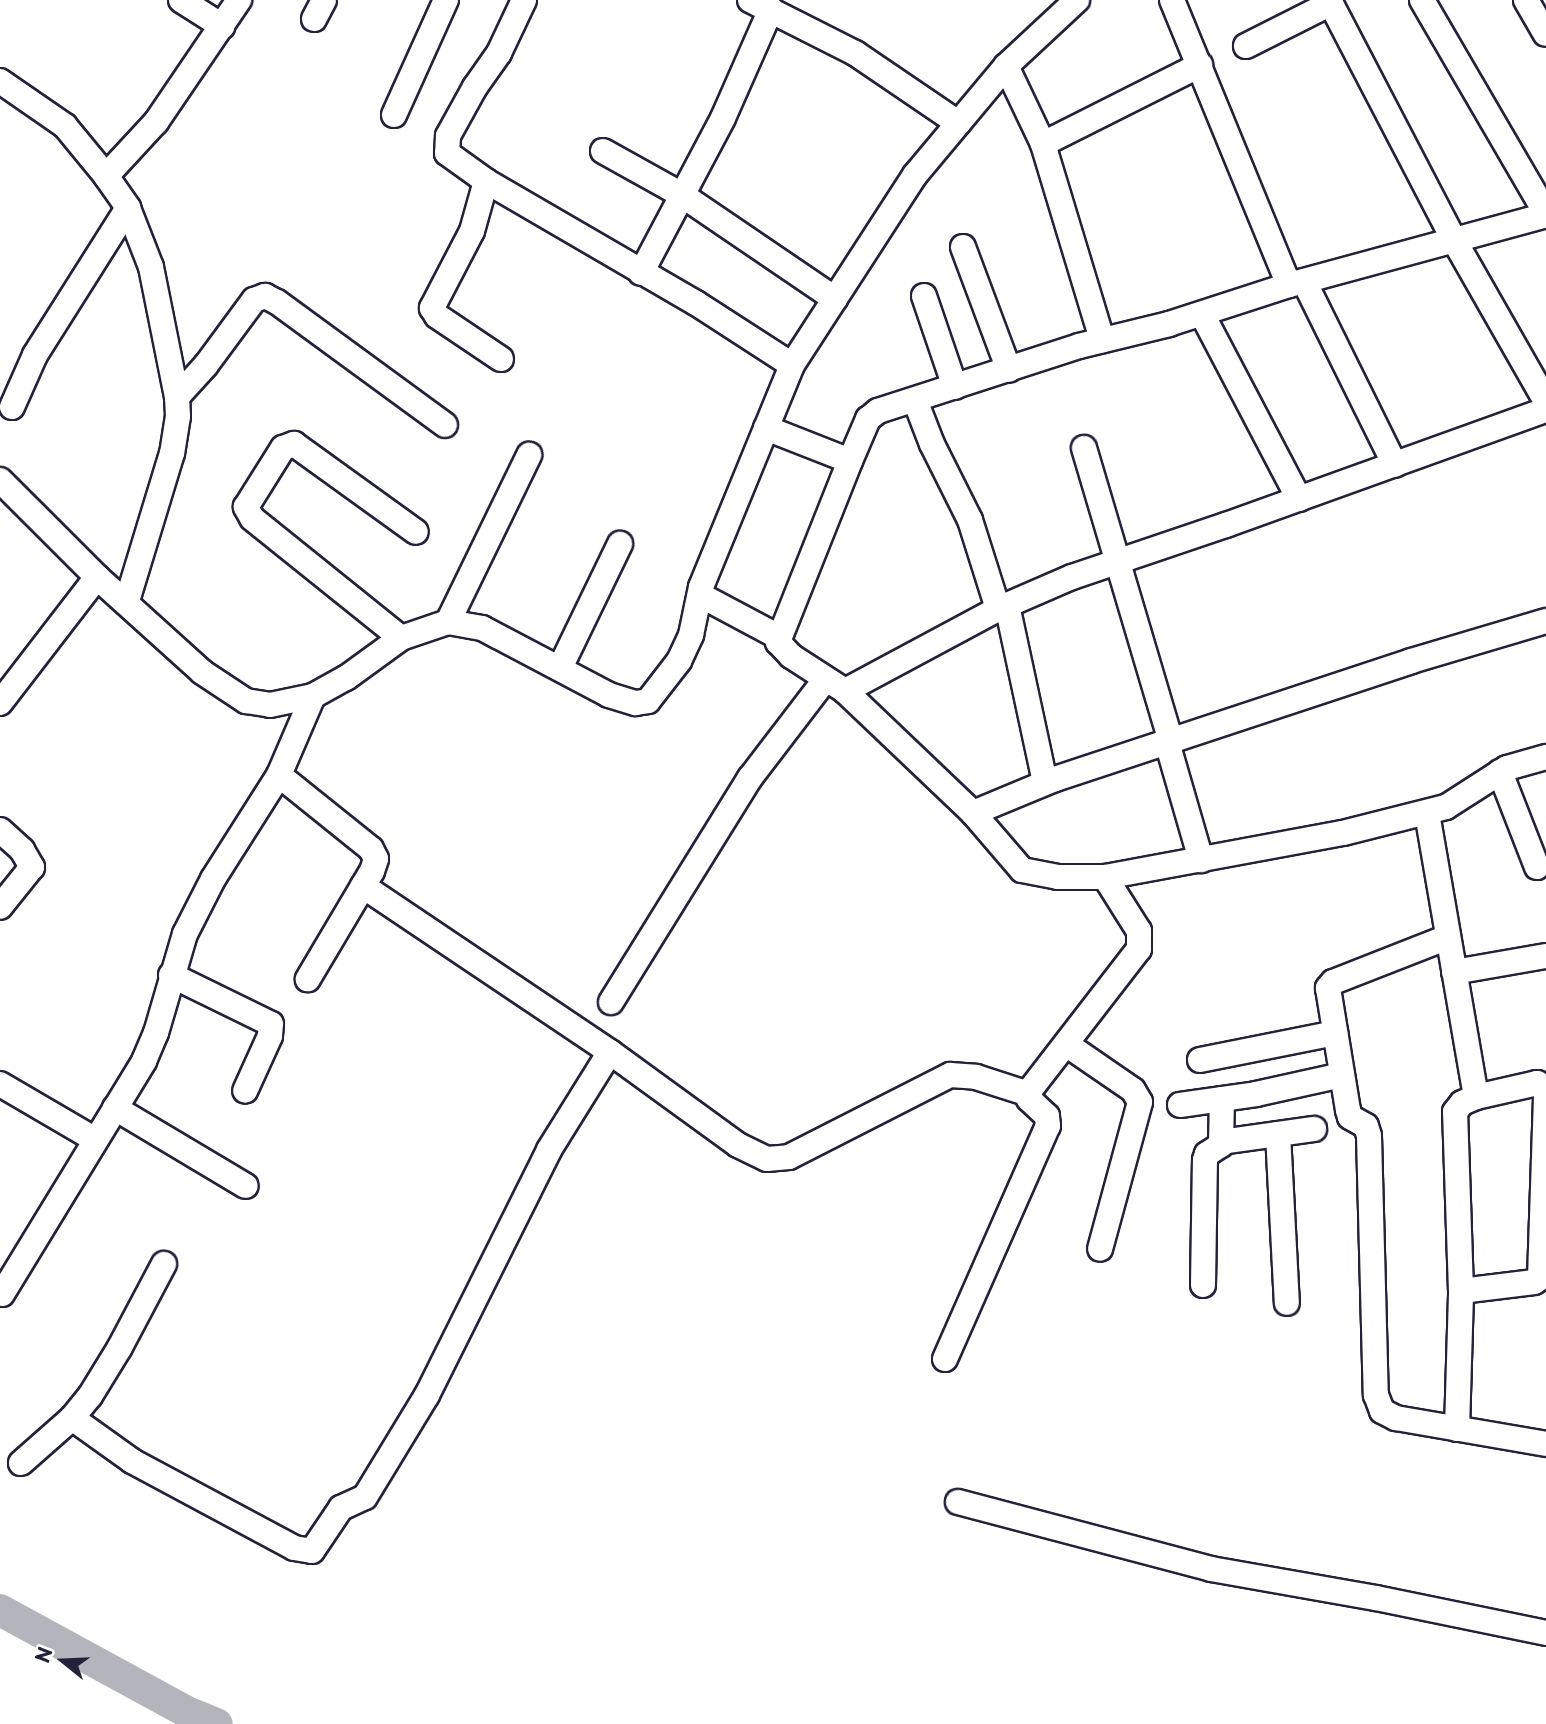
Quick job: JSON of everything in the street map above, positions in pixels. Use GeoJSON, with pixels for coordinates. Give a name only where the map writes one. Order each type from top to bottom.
{"type":"FeatureCollection","features":[{"type":"Feature","properties":{"kind":"street"},"geometry":{"type":"LineString","coordinates":[[181,0],[222,26]]}},
{"type":"Feature","properties":{"kind":"street"},"geometry":{"type":"LineString","coordinates":[[106,176],[156,122],[239,0]]}},
{"type":"Feature","properties":{"kind":"street"},"geometry":{"type":"LineString","coordinates":[[394,115],[446,0]]}},
{"type":"Feature","properties":{"kind":"street"},"geometry":{"type":"LineString","coordinates":[[524,0],[499,53],[475,87],[446,143],[450,157],[641,273],[696,303],[792,365]]}},
{"type":"Feature","properties":{"kind":"street"},"geometry":{"type":"LineString","coordinates":[[0,480],[97,577],[127,601],[202,672],[246,702],[270,705],[313,696],[346,678],[401,638],[448,622],[482,628],[609,695],[636,703],[648,701],[679,661],[695,623],[700,595],[792,365],[915,175],[1006,66],[1077,0]]}},
{"type":"Feature","properties":{"kind":"street"},"geometry":{"type":"LineString","coordinates":[[1172,0],[1296,283],[1395,465]]}},
{"type":"Feature","properties":{"kind":"street"},"geometry":{"type":"LineString","coordinates":[[779,637],[850,460],[873,413],[1102,340],[1202,314],[1296,283],[1546,214],[1422,0]]}},
{"type":"Feature","properties":{"kind":"street"},"geometry":{"type":"LineString","coordinates":[[1526,0],[1546,34]]}},
{"type":"Feature","properties":{"kind":"street"},"geometry":{"type":"LineString","coordinates":[[1246,46],[1330,1],[1454,240],[1546,401]]}},
{"type":"Feature","properties":{"kind":"street"},"geometry":{"type":"LineString","coordinates":[[641,273],[723,118],[760,4],[855,52],[958,123]]}},
{"type":"Feature","properties":{"kind":"street"},"geometry":{"type":"LineString","coordinates":[[1043,144],[1200,65]]}},
{"type":"Feature","properties":{"kind":"street"},"geometry":{"type":"LineString","coordinates":[[1006,66],[1043,144],[1102,340]]}},
{"type":"Feature","properties":{"kind":"street"},"geometry":{"type":"LineString","coordinates":[[0,81],[65,126],[106,176],[128,208],[151,267],[177,397],[178,416],[172,453],[127,601]]}},
{"type":"Feature","properties":{"kind":"street"},"geometry":{"type":"LineString","coordinates":[[603,151],[682,195],[835,299]]}},
{"type":"Feature","properties":{"kind":"street"},"geometry":{"type":"LineString","coordinates":[[486,181],[472,230],[432,308],[437,316],[500,359]]}},
{"type":"Feature","properties":{"kind":"street"},"geometry":{"type":"LineString","coordinates":[[12,407],[35,355],[128,208]]}},
{"type":"Feature","properties":{"kind":"street"},"geometry":{"type":"LineString","coordinates":[[962,247],[1009,369]]}},
{"type":"Feature","properties":{"kind":"street"},"geometry":{"type":"LineString","coordinates":[[177,397],[206,365],[254,300],[265,296],[277,302],[445,425]]}},
{"type":"Feature","properties":{"kind":"street"},"geometry":{"type":"LineString","coordinates":[[924,296],[955,387]]}},
{"type":"Feature","properties":{"kind":"street"},"geometry":{"type":"LineString","coordinates":[[1202,314],[1299,499]]}},
{"type":"Feature","properties":{"kind":"street"},"geometry":{"type":"LineString","coordinates":[[915,400],[932,444],[970,520],[1003,607],[1045,782]]}},
{"type":"Feature","properties":{"kind":"street"},"geometry":{"type":"LineString","coordinates":[[611,1002],[750,778],[835,686],[1072,577],[1546,410]]}},
{"type":"Feature","properties":{"kind":"street"},"geometry":{"type":"LineString","coordinates":[[766,428],[850,460]]}},
{"type":"Feature","properties":{"kind":"street"},"geometry":{"type":"LineString","coordinates":[[401,638],[253,518],[246,507],[284,448],[294,444],[416,532]]}},
{"type":"Feature","properties":{"kind":"street"},"geometry":{"type":"LineString","coordinates":[[1084,448],[1119,560],[1201,860]]}},
{"type":"Feature","properties":{"kind":"street"},"geometry":{"type":"LineString","coordinates":[[448,622],[530,454]]}},
{"type":"Feature","properties":{"kind":"street"},"geometry":{"type":"LineString","coordinates":[[559,668],[620,544]]}},
{"type":"Feature","properties":{"kind":"street"},"geometry":{"type":"LineString","coordinates":[[0,702],[97,577]]}},
{"type":"Feature","properties":{"kind":"street"},"geometry":{"type":"LineString","coordinates":[[700,595],[779,637],[785,651],[835,686],[973,813],[1022,870],[1058,877],[1105,877],[1343,833],[1427,813],[1461,799],[1500,772],[1546,757]]}},
{"type":"Feature","properties":{"kind":"street"},"geometry":{"type":"LineString","coordinates":[[973,813],[1045,782],[1546,621]]}},
{"type":"Feature","properties":{"kind":"street"},"geometry":{"type":"LineString","coordinates":[[2,1294],[94,1139],[144,1061],[156,1033],[185,934],[213,879],[279,775],[313,696]]}},
{"type":"Feature","properties":{"kind":"street"},"geometry":{"type":"LineString","coordinates":[[1500,772],[1537,867]]}},
{"type":"Feature","properties":{"kind":"street"},"geometry":{"type":"LineString","coordinates":[[279,775],[372,849],[375,864],[308,979]]}},
{"type":"Feature","properties":{"kind":"street"},"geometry":{"type":"LineString","coordinates":[[1427,813],[1476,1097]]}},
{"type":"Feature","properties":{"kind":"street"},"geometry":{"type":"LineString","coordinates":[[0,830],[22,850],[32,867],[0,906]]}},
{"type":"Feature","properties":{"kind":"street"},"geometry":{"type":"LineString","coordinates":[[945,1359],[1046,1133],[1047,1116],[1030,1101],[1029,1094],[1137,954],[1141,943],[1139,931],[1105,877]]}},
{"type":"Feature","properties":{"kind":"street"},"geometry":{"type":"LineString","coordinates":[[363,886],[610,1052],[738,1145],[766,1159],[789,1157],[950,1075],[975,1077],[1029,1094]]}},
{"type":"Feature","properties":{"kind":"street"},"geometry":{"type":"LineString","coordinates":[[1448,937],[1331,984],[1328,993],[1349,1114],[1366,1126],[1369,1136],[1378,1405],[1382,1412],[1396,1418],[1546,1444]]}},
{"type":"Feature","properties":{"kind":"street"},"geometry":{"type":"LineString","coordinates":[[1454,972],[1546,956]]}},
{"type":"Feature","properties":{"kind":"street"},"geometry":{"type":"LineString","coordinates":[[171,975],[271,1024],[270,1036],[245,1091]]}},
{"type":"Feature","properties":{"kind":"street"},"geometry":{"type":"LineString","coordinates":[[1200,1060],[1335,1033]]}},
{"type":"Feature","properties":{"kind":"street"},"geometry":{"type":"LineString","coordinates":[[1066,1044],[1133,1090],[1140,1102],[1100,1249]]}},
{"type":"Feature","properties":{"kind":"street"},"geometry":{"type":"LineString","coordinates":[[72,1418],[132,1461],[294,1548],[312,1551],[341,1508],[365,1497],[421,1405],[549,1150],[610,1052]]}},
{"type":"Feature","properties":{"kind":"street"},"geometry":{"type":"LineString","coordinates":[[1180,1105],[1342,1075]]}},
{"type":"Feature","properties":{"kind":"street"},"geometry":{"type":"LineString","coordinates":[[1457,1429],[1461,1291],[1455,1112],[1462,1102],[1476,1097],[1537,1083],[1546,1091]]}},
{"type":"Feature","properties":{"kind":"street"},"geometry":{"type":"LineString","coordinates":[[0,1084],[94,1139]]}},
{"type":"Feature","properties":{"kind":"street"},"geometry":{"type":"LineString","coordinates":[[1461,1291],[1537,1281],[1539,1278],[1546,1096]]}},
{"type":"Feature","properties":{"kind":"street"},"geometry":{"type":"LineString","coordinates":[[1203,1285],[1205,1157],[1219,1149],[1222,1142],[1222,1099]]}},
{"type":"Feature","properties":{"kind":"street"},"geometry":{"type":"LineString","coordinates":[[115,1108],[246,1186]]}},
{"type":"Feature","properties":{"kind":"street"},"geometry":{"type":"LineString","coordinates":[[1222,1142],[1314,1129]]}},
{"type":"Feature","properties":{"kind":"street"},"geometry":{"type":"LineString","coordinates":[[1278,1134],[1287,1303]]}},
{"type":"Feature","properties":{"kind":"street"},"geometry":{"type":"LineString","coordinates":[[21,1463],[72,1418],[104,1375],[164,1264]]}},
{"type":"Feature","properties":{"kind":"street"},"geometry":{"type":"LineString","coordinates":[[958,1502],[1211,1569],[1376,1598],[1546,1633]]}},
{"type":"Feature","properties":{"kind":"waterway"},"geometry":{"type":"LineString","coordinates":[[0,1610],[187,1712],[217,1724]]}}]}
